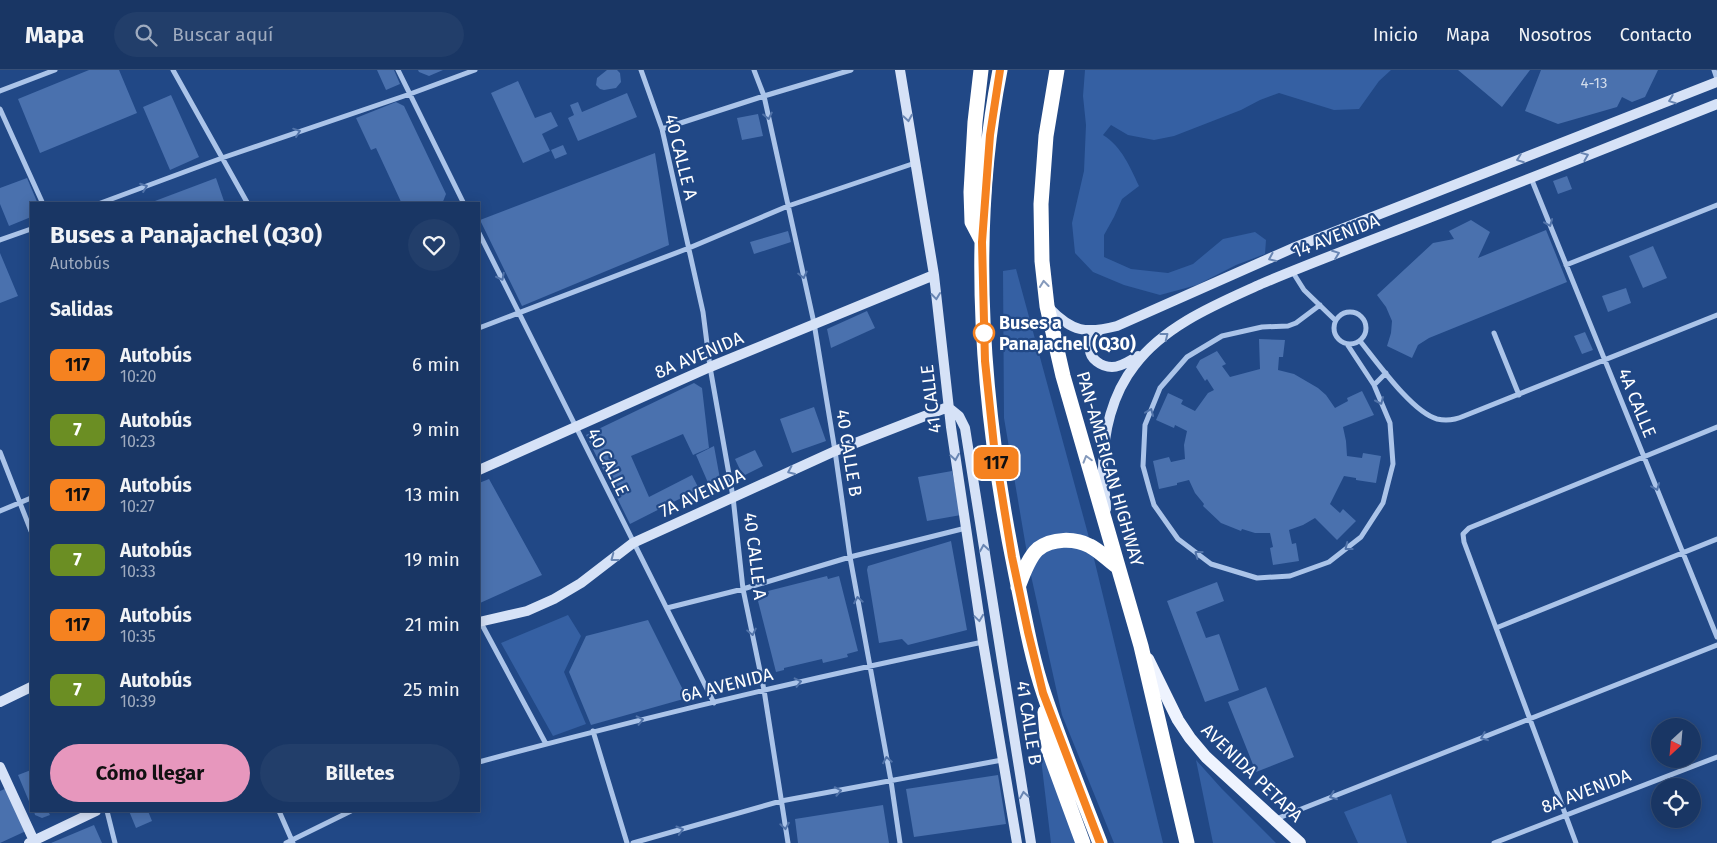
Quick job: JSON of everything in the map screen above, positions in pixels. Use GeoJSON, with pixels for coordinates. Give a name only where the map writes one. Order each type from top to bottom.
{"type":"FeatureCollection","features":[{"type":"Feature","properties":{"kind":"highway"},"geometry":{"type":"LineString","coordinates":[[981,70],[971,192],[972,222],[982,242]]}},
{"type":"Feature","properties":{"kind":"highway"},"geometry":{"type":"LineString","coordinates":[[1000,70],[990,135],[982,242],[985,361],[1001,493],[1018,588],[1043,693],[1100,843]]}},
{"type":"Feature","properties":{"kind":"highway","name":"PAN-AMERICAN HIGHWAY"},"geometry":{"type":"LineString","coordinates":[[1057,70],[1046,136],[1041,204],[1042,261],[1046,306],[1063,376],[1141,646],[1187,843]]}},
{"type":"Feature","properties":{"kind":"highway"},"geometry":{"type":"LineString","coordinates":[[1018,588],[1028,564],[1038,550],[1053,542],[1070,540],[1090,546],[1118,567]]}},
{"type":"Feature","properties":{"kind":"highway"},"geometry":{"type":"LineString","coordinates":[[1043,693],[1048,748],[1083,843]]}},
{"type":"Feature","properties":{"kind":"main road","name":"41 CALLE"},"geometry":{"type":"LineString","coordinates":[[900,70],[934,275],[948,407],[983,642],[1017,843]]}},
{"type":"Feature","properties":{"kind":"main road","name":"14 AVENIDA"},"geometry":{"type":"LineString","coordinates":[[1046,306],[1062,322],[1071,327],[1099,331],[1117,326],[1293,248],[1717,80]]}},
{"type":"Feature","properties":{"kind":"main road","name":"14 AVENIDA"},"geometry":{"type":"LineString","coordinates":[[1106,523],[1103,470],[1108,422],[1119,390],[1134,365],[1149,348],[1169,333],[1200,314],[1292,271],[1717,104]]}},
{"type":"Feature","properties":{"kind":"main road","name":"8A AVENIDA"},"geometry":{"type":"LineString","coordinates":[[480,470],[710,368],[934,275]]}},
{"type":"Feature","properties":{"kind":"main road"},"geometry":{"type":"LineString","coordinates":[[1099,331],[1092,340],[1090,348],[1091,354],[1096,361],[1104,366],[1113,367],[1124,364],[1149,348]]}},
{"type":"Feature","properties":{"kind":"main road","name":"7A AVENIDA"},"geometry":{"type":"LineString","coordinates":[[480,620],[527,611],[554,599],[581,583],[633,543],[836,451],[948,407]]}},
{"type":"Feature","properties":{"kind":"main road","name":"41 CALLE B"},"geometry":{"type":"LineString","coordinates":[[948,407],[959,416],[965,428],[1031,843]]}},
{"type":"Feature","properties":{"kind":"main road","name":"AVENIDA PETAPA"},"geometry":{"type":"LineString","coordinates":[[1141,646],[1178,720],[1190,738],[1206,757],[1300,843]]}},
{"type":"Feature","properties":{"kind":"main road"},"geometry":{"type":"LineString","coordinates":[[0,702],[30,687]]}},
{"type":"Feature","properties":{"kind":"main road"},"geometry":{"type":"LineString","coordinates":[[0,767],[33,842],[94,812]]}},
{"type":"Feature","properties":{"kind":"street"},"geometry":{"type":"LineString","coordinates":[[0,91],[55,70]]}},
{"type":"Feature","properties":{"kind":"street"},"geometry":{"type":"LineString","coordinates":[[173,70],[247,202]]}},
{"type":"Feature","properties":{"kind":"street"},"geometry":{"type":"LineString","coordinates":[[398,70],[463,202]]}},
{"type":"Feature","properties":{"kind":"street"},"geometry":{"type":"LineString","coordinates":[[103,202],[222,158],[475,70]]}},
{"type":"Feature","properties":{"kind":"street","name":"40 CALLE A"},"geometry":{"type":"LineString","coordinates":[[642,70],[662,129],[703,312],[710,368],[733,497],[743,589],[764,690],[788,843]]}},
{"type":"Feature","properties":{"kind":"street","name":"40 CALLE B"},"geometry":{"type":"LineString","coordinates":[[754,70],[764,96],[814,324],[836,451],[850,557],[891,781],[900,843]]}},
{"type":"Feature","properties":{"kind":"street"},"geometry":{"type":"LineString","coordinates":[[662,129],[851,70]]}},
{"type":"Feature","properties":{"kind":"street"},"geometry":{"type":"LineString","coordinates":[[1714,70],[1717,80]]}},
{"type":"Feature","properties":{"kind":"street"},"geometry":{"type":"LineString","coordinates":[[0,109],[42,202]]}},
{"type":"Feature","properties":{"kind":"street"},"geometry":{"type":"LineString","coordinates":[[480,328],[689,248],[788,206],[915,163]]}},
{"type":"Feature","properties":{"kind":"street","name":"4A CALLE"},"geometry":{"type":"LineString","coordinates":[[1531,178],[1717,637]]}},
{"type":"Feature","properties":{"kind":"street"},"geometry":{"type":"LineString","coordinates":[[1566,265],[1717,205]]}},
{"type":"Feature","properties":{"kind":"street"},"geometry":{"type":"LineString","coordinates":[[0,240],[30,229]]}},
{"type":"Feature","properties":{"kind":"street","name":"40 CALLE"},"geometry":{"type":"LineString","coordinates":[[480,235],[714,702]]}},
{"type":"Feature","properties":{"kind":"street"},"geometry":{"type":"LineString","coordinates":[[1292,271],[1304,290],[1335,320]]}},
{"type":"Feature","properties":{"kind":"street"},"geometry":{"type":"LineString","coordinates":[[1320,306],[1304,318],[1288,326],[1262,328],[1222,336],[1187,357],[1160,388],[1145,425],[1143,466],[1154,506],[1178,539],[1211,564],[1257,578],[1290,576],[1329,562],[1361,537],[1383,503],[1393,464],[1390,423],[1374,385],[1347,344]]}},
{"type":"Feature","properties":{"kind":"street"},"geometry":{"type":"LineString","coordinates":[[1354,312],[1359,314],[1366,322],[1366,333],[1360,341],[1347,344],[1335,335],[1333,330],[1335,320],[1343,313],[1354,312]]}},
{"type":"Feature","properties":{"kind":"street"},"geometry":{"type":"LineString","coordinates":[[1360,341],[1417,408],[1437,419],[1448,420],[1458,419],[1717,316]]}},
{"type":"Feature","properties":{"kind":"street"},"geometry":{"type":"LineString","coordinates":[[1494,333],[1519,395]]}},
{"type":"Feature","properties":{"kind":"street"},"geometry":{"type":"LineString","coordinates":[[1374,385],[1386,373]]}},
{"type":"Feature","properties":{"kind":"street"},"geometry":{"type":"LineString","coordinates":[[1576,843],[1464,542],[1463,534],[1469,528],[1717,427]]}},
{"type":"Feature","properties":{"kind":"street"},"geometry":{"type":"LineString","coordinates":[[0,452],[30,529]]}},
{"type":"Feature","properties":{"kind":"street"},"geometry":{"type":"LineString","coordinates":[[0,511],[30,498]]}},
{"type":"Feature","properties":{"kind":"street"},"geometry":{"type":"LineString","coordinates":[[667,608],[743,589],[850,557],[966,528]]}},
{"type":"Feature","properties":{"kind":"street"},"geometry":{"type":"LineString","coordinates":[[1496,628],[1717,539]]}},
{"type":"Feature","properties":{"kind":"street"},"geometry":{"type":"LineString","coordinates":[[480,622],[546,744]]}},
{"type":"Feature","properties":{"kind":"street","name":"6A AVENIDA"},"geometry":{"type":"LineString","coordinates":[[480,762],[593,731],[764,690],[870,665],[983,642]]}},
{"type":"Feature","properties":{"kind":"street"},"geometry":{"type":"LineString","coordinates":[[1274,820],[1717,645]]}},
{"type":"Feature","properties":{"kind":"street"},"geometry":{"type":"LineString","coordinates":[[593,731],[627,843]]}},
{"type":"Feature","properties":{"kind":"street","name":"8A AVENIDA"},"geometry":{"type":"LineString","coordinates":[[1494,843],[1717,758]]}},
{"type":"Feature","properties":{"kind":"street"},"geometry":{"type":"LineString","coordinates":[[633,843],[781,802],[1002,760]]}},
{"type":"Feature","properties":{"kind":"street"},"geometry":{"type":"LineString","coordinates":[[107,812],[115,843]]}},
{"type":"Feature","properties":{"kind":"street"},"geometry":{"type":"LineString","coordinates":[[279,812],[293,842]]}},
{"type":"Feature","properties":{"kind":"street"},"geometry":{"type":"LineString","coordinates":[[286,843],[293,842],[349,812]]}},
{"type":"Feature","properties":{"kind":"shaded area"},"geometry":{"type":"Polygon","coordinates":[[[1085,70],[1391,70],[1379,81],[1359,109],[1334,110],[1279,93],[1174,136],[1154,140],[1128,135],[1111,125],[1103,135],[1120,151],[1139,186],[1122,199],[1104,235],[1104,257],[1131,269],[1168,273],[1193,264],[1223,239],[1255,232],[1266,240],[1265,254],[1236,265],[1197,285],[1160,295],[1124,285],[1093,272],[1075,253],[1072,223],[1084,171],[1086,125],[1083,96],[1085,70]]]}},
{"type":"Feature","properties":{"kind":"shaded area"},"geometry":{"type":"Polygon","coordinates":[[[1016,269],[1088,534],[1163,843],[1114,843],[1062,715],[1030,571],[1004,418],[1003,271],[1016,269]]]}},
{"type":"Feature","properties":{"kind":"shaded area"},"geometry":{"type":"Polygon","coordinates":[[[568,615],[581,636],[564,672],[586,724],[553,736],[501,643],[568,615]]]}},
{"type":"Feature","properties":{"kind":"shaded area"},"geometry":{"type":"Polygon","coordinates":[[[1039,742],[1077,843],[1051,843],[1039,742]]]}},
{"type":"Feature","properties":{"kind":"shaded area"},"geometry":{"type":"Polygon","coordinates":[[[1196,760],[1222,789],[1276,843],[1213,843],[1196,760]]]}},
{"type":"Feature","properties":{"kind":"shaded area"},"geometry":{"type":"Polygon","coordinates":[[[1391,794],[1407,843],[1358,843],[1344,812],[1391,794]]]}},
{"type":"Feature","properties":{"kind":"building"},"geometry":{"type":"Polygon","coordinates":[[[89,70],[119,70],[137,113],[40,153],[18,99],[89,70]]]}},
{"type":"Feature","properties":{"kind":"building"},"geometry":{"type":"Polygon","coordinates":[[[377,70],[394,70],[400,84],[386,90],[377,70]]]}},
{"type":"Feature","properties":{"kind":"building"},"geometry":{"type":"Polygon","coordinates":[[[418,70],[443,70],[429,76],[418,70]]]}},
{"type":"Feature","properties":{"kind":"building"},"geometry":{"type":"Polygon","coordinates":[[[607,70],[617,70],[620,73],[621,82],[616,88],[600,89],[596,85],[597,78],[607,70]]]}},
{"type":"Feature","properties":{"kind":"building"},"geometry":{"type":"Polygon","coordinates":[[[1458,70],[1530,70],[1502,107],[1458,70]]]}},
{"type":"Feature","properties":{"kind":"building"},"geometry":{"type":"Polygon","coordinates":[[[1541,70],[1658,70],[1645,97],[1632,102],[1622,97],[1617,107],[1558,124],[1525,111],[1541,70]]]}},
{"type":"Feature","properties":{"kind":"building"},"geometry":{"type":"Polygon","coordinates":[[[518,81],[535,118],[551,112],[558,126],[542,134],[550,151],[523,163],[491,93],[518,81]]]}},
{"type":"Feature","properties":{"kind":"building"},"geometry":{"type":"Polygon","coordinates":[[[627,93],[637,117],[578,141],[568,118],[574,115],[570,105],[578,102],[582,112],[627,93]]]}},
{"type":"Feature","properties":{"kind":"building"},"geometry":{"type":"Polygon","coordinates":[[[171,95],[199,157],[170,170],[143,107],[171,95]]]}},
{"type":"Feature","properties":{"kind":"building"},"geometry":{"type":"Polygon","coordinates":[[[396,102],[404,106],[446,194],[443,202],[401,202],[376,148],[371,150],[356,118],[396,102]]]}},
{"type":"Feature","properties":{"kind":"building"},"geometry":{"type":"Polygon","coordinates":[[[758,114],[763,136],[742,140],[737,118],[758,114]]]}},
{"type":"Feature","properties":{"kind":"building"},"geometry":{"type":"Polygon","coordinates":[[[563,145],[567,154],[555,159],[551,150],[563,145]]]}},
{"type":"Feature","properties":{"kind":"building"},"geometry":{"type":"Polygon","coordinates":[[[655,153],[669,245],[522,306],[480,220],[655,153]]]}},
{"type":"Feature","properties":{"kind":"building"},"geometry":{"type":"Polygon","coordinates":[[[1567,176],[1572,189],[1558,194],[1553,181],[1567,176]]]}},
{"type":"Feature","properties":{"kind":"building"},"geometry":{"type":"Polygon","coordinates":[[[27,178],[37,202],[30,202],[30,217],[9,226],[0,204],[0,188],[27,178]]]}},
{"type":"Feature","properties":{"kind":"building"},"geometry":{"type":"Polygon","coordinates":[[[216,178],[224,202],[152,202],[216,178]]]}},
{"type":"Feature","properties":{"kind":"building"},"geometry":{"type":"Polygon","coordinates":[[[1471,220],[1490,232],[1478,258],[1546,230],[1567,282],[1429,338],[1418,345],[1412,358],[1387,346],[1392,321],[1386,307],[1377,295],[1433,243],[1454,239],[1449,231],[1471,220]]]}},
{"type":"Feature","properties":{"kind":"building"},"geometry":{"type":"Polygon","coordinates":[[[788,231],[791,242],[754,254],[750,242],[788,231]]]}},
{"type":"Feature","properties":{"kind":"building"},"geometry":{"type":"Polygon","coordinates":[[[1653,246],[1667,278],[1643,288],[1629,256],[1653,246]]]}},
{"type":"Feature","properties":{"kind":"building"},"geometry":{"type":"Polygon","coordinates":[[[0,253],[18,296],[0,303],[0,253]]]}},
{"type":"Feature","properties":{"kind":"building"},"geometry":{"type":"Polygon","coordinates":[[[1626,288],[1631,303],[1608,312],[1602,296],[1626,288]]]}},
{"type":"Feature","properties":{"kind":"building"},"geometry":{"type":"Polygon","coordinates":[[[867,311],[875,328],[831,348],[827,329],[867,311]]]}},
{"type":"Feature","properties":{"kind":"building"},"geometry":{"type":"Polygon","coordinates":[[[1585,332],[1593,350],[1582,354],[1574,336],[1585,332]]]}},
{"type":"Feature","properties":{"kind":"building"},"geometry":{"type":"Polygon","coordinates":[[[1259,339],[1285,340],[1283,357],[1279,357],[1278,370],[1294,374],[1318,388],[1326,395],[1335,408],[1348,401],[1347,398],[1362,391],[1374,415],[1343,427],[1347,456],[1362,458],[1363,453],[1381,456],[1376,483],[1344,476],[1330,504],[1340,513],[1343,509],[1356,521],[1337,540],[1315,518],[1289,530],[1292,544],[1296,543],[1299,561],[1273,565],[1270,548],[1273,547],[1270,533],[1255,533],[1242,529],[1241,531],[1221,523],[1203,506],[1204,504],[1195,493],[1189,480],[1159,489],[1153,461],[1169,457],[1171,462],[1185,459],[1184,445],[1187,431],[1175,425],[1174,428],[1156,420],[1168,393],[1183,400],[1181,404],[1195,411],[1208,393],[1214,390],[1207,379],[1205,381],[1196,367],[1200,360],[1217,351],[1226,364],[1222,366],[1230,377],[1260,369],[1259,339]]]}},
{"type":"Feature","properties":{"kind":"building"},"geometry":{"type":"Polygon","coordinates":[[[694,383],[702,388],[709,448],[693,455],[683,434],[631,456],[649,497],[692,475],[699,489],[630,524],[586,435],[694,383]]]}},
{"type":"Feature","properties":{"kind":"building"},"geometry":{"type":"Polygon","coordinates":[[[814,407],[826,441],[792,453],[780,419],[814,407]]]}},
{"type":"Feature","properties":{"kind":"building"},"geometry":{"type":"Polygon","coordinates":[[[714,446],[720,479],[709,485],[696,455],[714,446]]]}},
{"type":"Feature","properties":{"kind":"building"},"geometry":{"type":"Polygon","coordinates":[[[755,450],[763,466],[743,476],[735,459],[755,450]]]}},
{"type":"Feature","properties":{"kind":"building"},"geometry":{"type":"Polygon","coordinates":[[[952,471],[961,515],[927,521],[918,477],[952,471]]]}},
{"type":"Feature","properties":{"kind":"building"},"geometry":{"type":"Polygon","coordinates":[[[489,479],[542,575],[480,603],[480,483],[489,479]]]}},
{"type":"Feature","properties":{"kind":"building"},"geometry":{"type":"Polygon","coordinates":[[[951,541],[967,630],[908,645],[902,639],[879,643],[867,570],[868,566],[951,541]]]}},
{"type":"Feature","properties":{"kind":"building"},"geometry":{"type":"Polygon","coordinates":[[[827,576],[828,579],[839,576],[858,651],[847,654],[848,657],[823,663],[822,659],[784,668],[784,670],[776,672],[757,597],[769,594],[768,591],[827,576]]]}},
{"type":"Feature","properties":{"kind":"building"},"geometry":{"type":"Polygon","coordinates":[[[1217,582],[1224,601],[1196,612],[1206,638],[1219,634],[1239,690],[1205,702],[1167,601],[1217,582]]]}},
{"type":"Feature","properties":{"kind":"building"},"geometry":{"type":"Polygon","coordinates":[[[648,620],[687,698],[591,725],[569,672],[586,636],[648,620]]]}},
{"type":"Feature","properties":{"kind":"building"},"geometry":{"type":"Polygon","coordinates":[[[1266,687],[1294,757],[1256,772],[1228,702],[1266,687]]]}},
{"type":"Feature","properties":{"kind":"building"},"geometry":{"type":"Polygon","coordinates":[[[30,770],[30,804],[18,775],[30,770]]]}},
{"type":"Feature","properties":{"kind":"building"},"geometry":{"type":"Polygon","coordinates":[[[998,775],[1006,824],[914,837],[906,789],[998,775]]]}},
{"type":"Feature","properties":{"kind":"building"},"geometry":{"type":"Polygon","coordinates":[[[7,788],[26,831],[0,843],[0,791],[7,788]]]}},
{"type":"Feature","properties":{"kind":"building"},"geometry":{"type":"Polygon","coordinates":[[[883,805],[889,843],[798,843],[795,819],[883,805]]]}},
{"type":"Feature","properties":{"kind":"building"},"geometry":{"type":"Polygon","coordinates":[[[34,812],[48,812],[50,815],[42,818],[35,815],[34,812]]]}},
{"type":"Feature","properties":{"kind":"building"},"geometry":{"type":"Polygon","coordinates":[[[129,812],[148,812],[152,821],[136,828],[129,812]]]}},
{"type":"Feature","properties":{"kind":"building"},"geometry":{"type":"Polygon","coordinates":[[[94,825],[102,843],[51,843],[94,825]]]}},
{"type":"Feature","properties":{"kind":"bus line","name":"117"},"geometry":{"type":"LineString","coordinates":[[1000,70],[990,135],[982,242],[985,361],[994,446],[1012,557],[1043,693],[1100,843]]}},
{"type":"Feature","properties":{"kind":"place","name":"Buses a Panajachel (Q30)"},"geometry":{"type":"Point","coordinates":[984,333]}}]}
